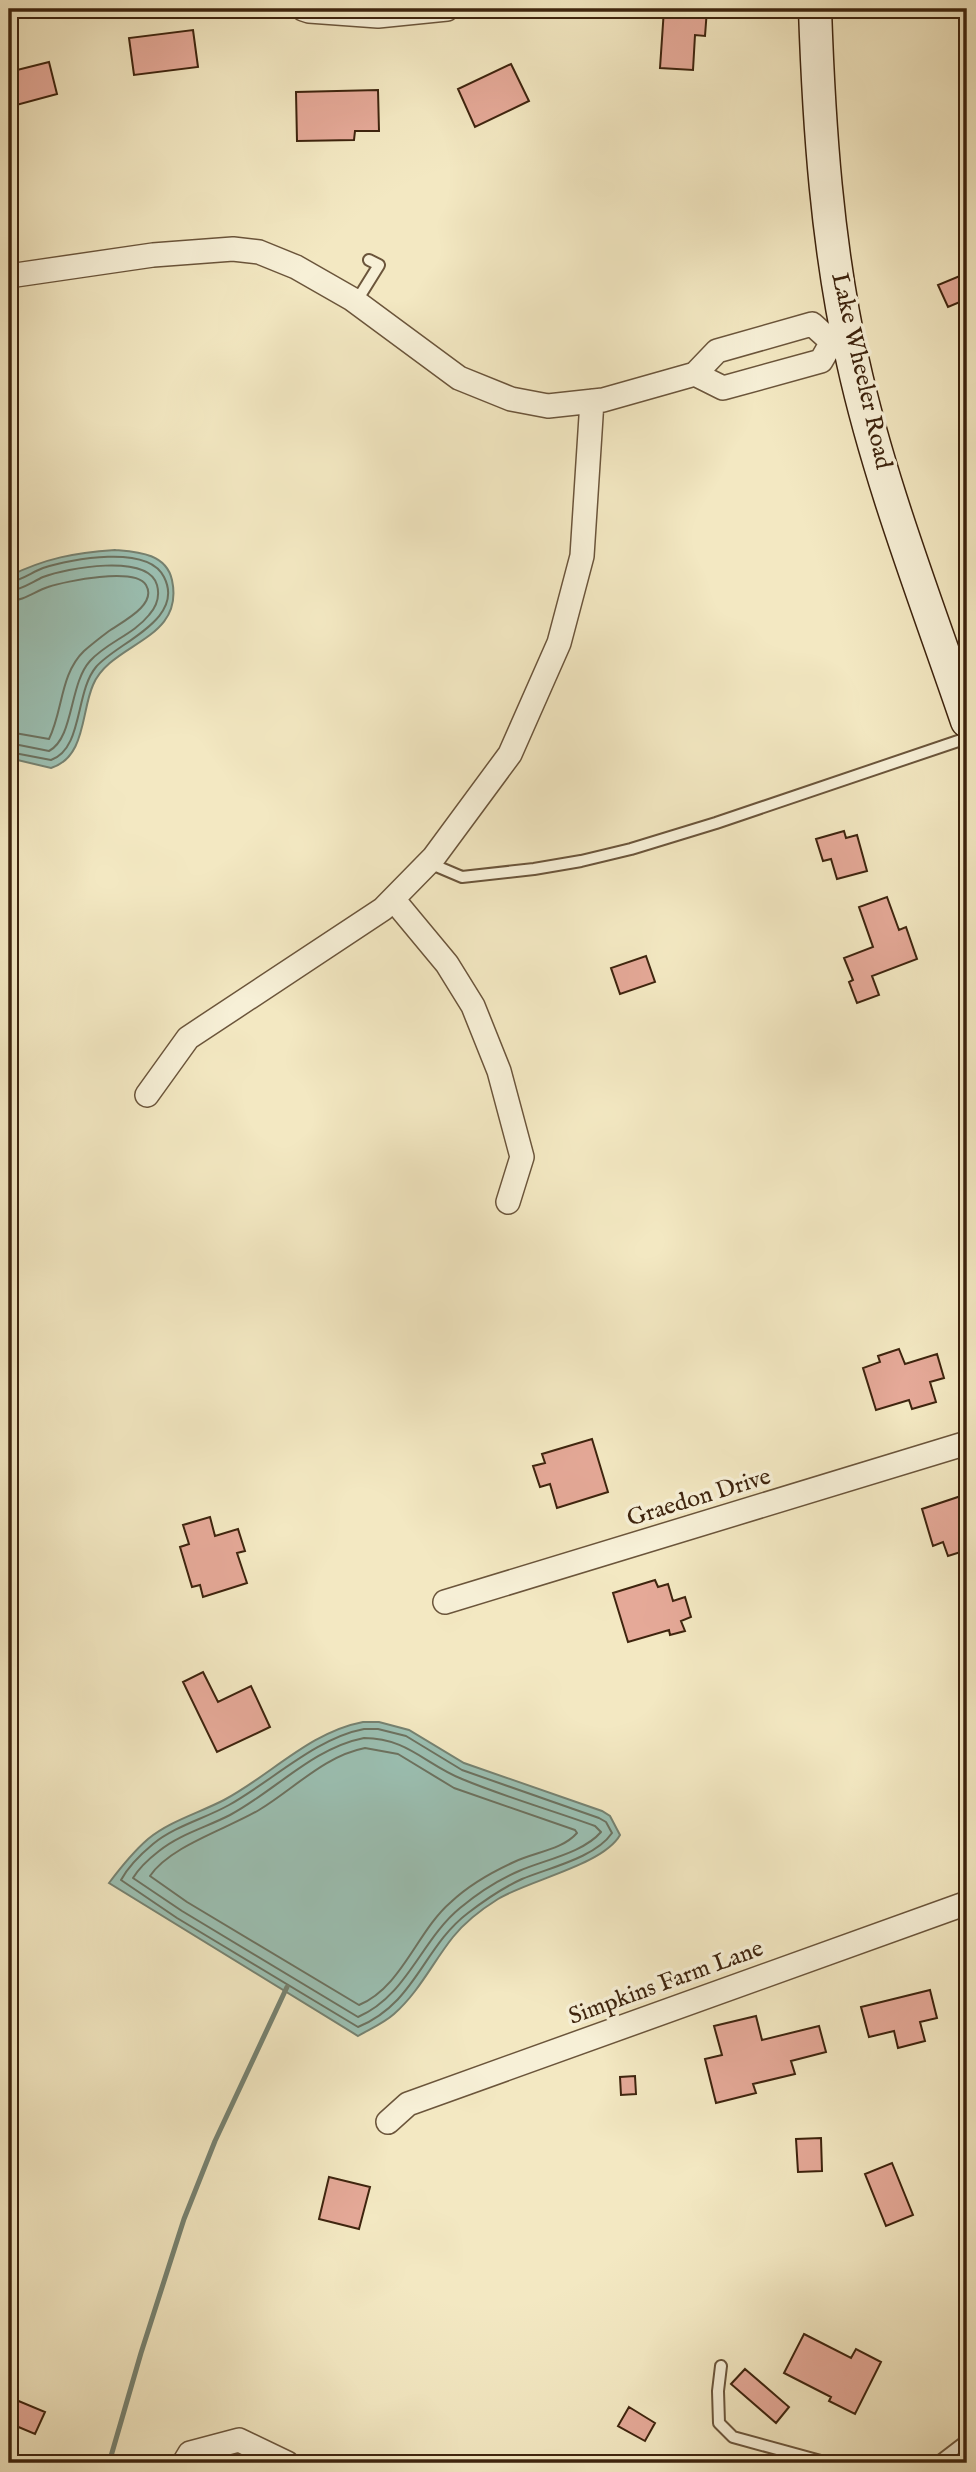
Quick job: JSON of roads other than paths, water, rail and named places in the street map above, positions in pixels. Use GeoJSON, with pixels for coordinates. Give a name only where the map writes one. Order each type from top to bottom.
{"type":"FeatureCollection","features":[{"type":"Feature","properties":{"kind":"street"},"geometry":{"type":"LineString","coordinates":[[303,9],[378,16],[447,9]]}},
{"type":"Feature","properties":{"kind":"street","name":"Lake Wheeler Road"},"geometry":{"type":"LineString","coordinates":[[815,9],[821,141],[838,286],[840,340],[967,721]]}},
{"type":"Feature","properties":{"kind":"street"},"geometry":{"type":"LineString","coordinates":[[9,276],[153,255],[233,249],[259,252],[296,267],[356,302],[459,378],[511,400],[548,406],[592,401],[695,374],[717,351],[812,324],[840,340],[821,361],[723,388],[695,374]]}},
{"type":"Feature","properties":{"kind":"street"},"geometry":{"type":"LineString","coordinates":[[147,1095],[188,1038],[383,909],[429,863],[510,754],[559,643],[582,556],[592,401]]}},
{"type":"Feature","properties":{"kind":"street"},"geometry":{"type":"LineString","coordinates":[[393,899],[447,964],[473,1006],[499,1071],[522,1157],[508,1202]]}},
{"type":"Feature","properties":{"kind":"street","name":"Graedon Drive"},"geometry":{"type":"LineString","coordinates":[[445,1602],[967,1443]]}},
{"type":"Feature","properties":{"kind":"street","name":"Simpkins Farm Lane"},"geometry":{"type":"LineString","coordinates":[[388,2122],[408,2104],[967,1903]]}},
{"type":"Feature","properties":{"kind":"street"},"geometry":{"type":"LineString","coordinates":[[184,2463],[190,2453],[239,2440],[287,2463]]}},
{"type":"Feature","properties":{"kind":"lane"},"geometry":{"type":"LineString","coordinates":[[356,302],[379,265],[369,260]]}},
{"type":"Feature","properties":{"kind":"lane"},"geometry":{"type":"LineString","coordinates":[[429,863],[462,877],[581,861],[716,823],[967,738]]}},
{"type":"Feature","properties":{"kind":"lane"},"geometry":{"type":"LineString","coordinates":[[721,2366],[718,2391],[719,2423],[733,2437],[828,2463]]}},
{"type":"Feature","properties":{"kind":"lane"},"geometry":{"type":"LineString","coordinates":[[937,2463],[967,2440]]}},
{"type":"Feature","properties":{"kind":"water"},"geometry":{"type":"Polygon","coordinates":[[[115,550],[150,556],[164,564],[172,580],[173,600],[168,616],[157,629],[102,671],[93,685],[81,732],[71,754],[51,768],[9,758],[9,576],[60,557],[115,550]]]}},
{"type":"Feature","properties":{"kind":"water"},"geometry":{"type":"Polygon","coordinates":[[[363,1722],[379,1722],[409,1730],[464,1763],[602,1811],[610,1816],[620,1835],[598,1855],[511,1892],[480,1911],[453,1937],[403,2005],[386,2020],[358,2036],[109,1883],[132,1854],[157,1833],[241,1790],[308,1744],[344,1727],[363,1722]]]}},
{"type":"Feature","properties":{"kind":"waterway"},"geometry":{"type":"LineString","coordinates":[[109,2463],[184,2219],[215,2141],[287,1987]]}}]}
